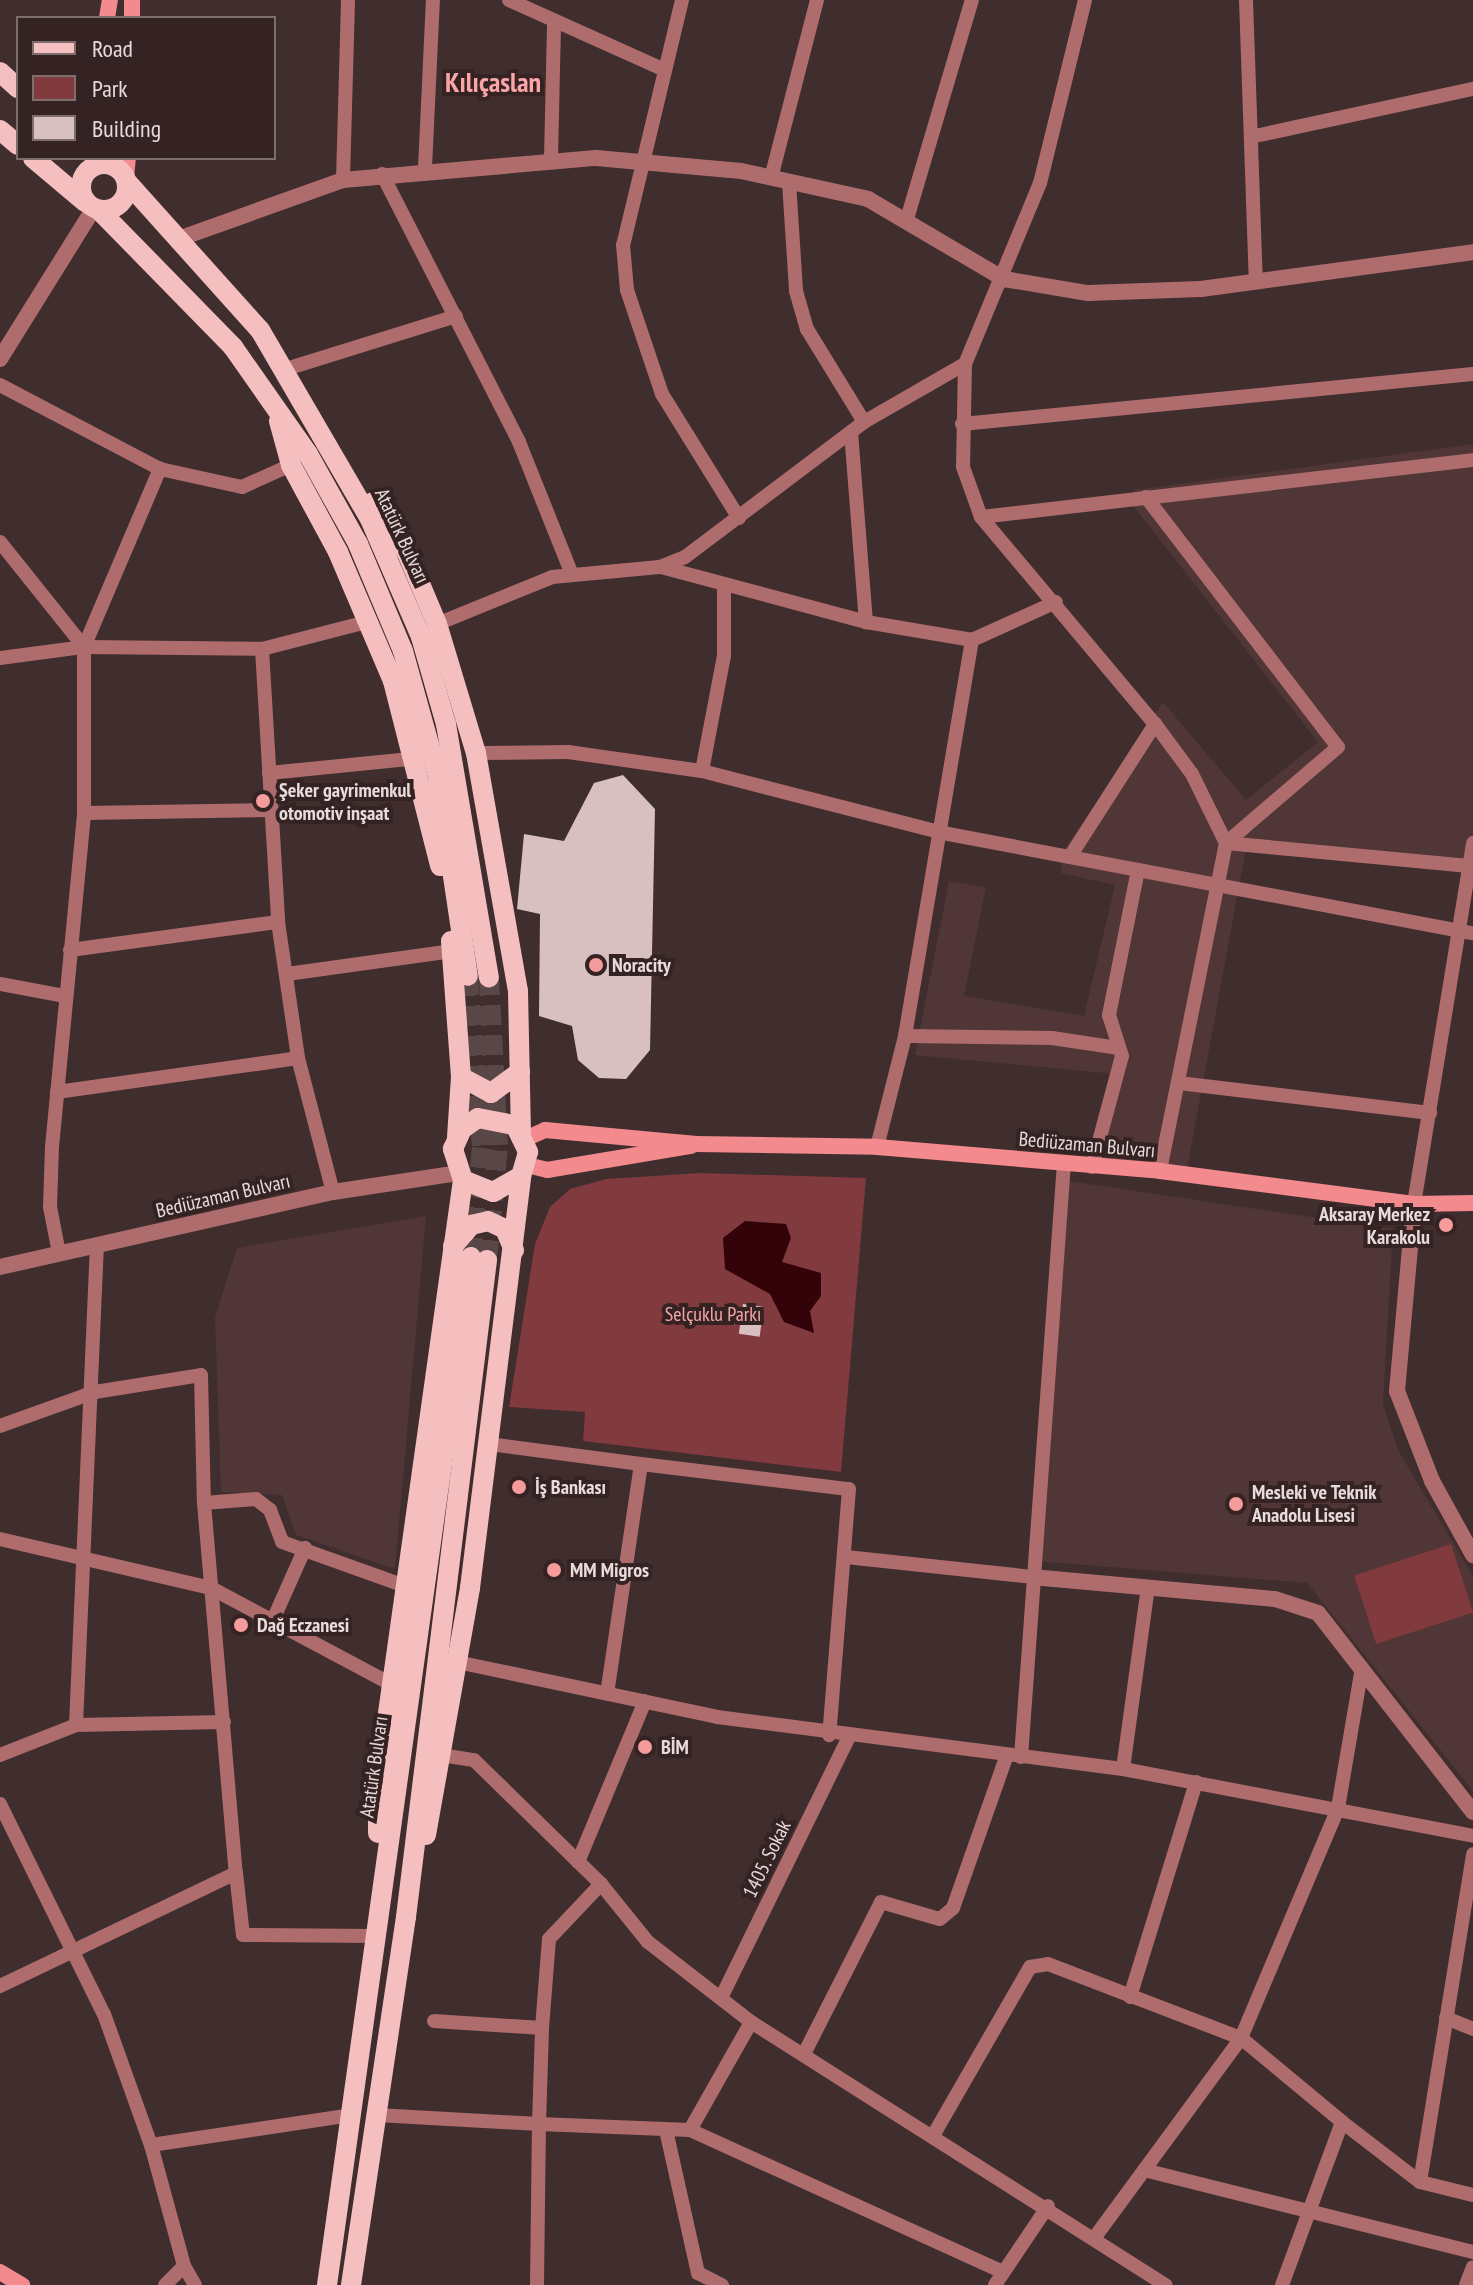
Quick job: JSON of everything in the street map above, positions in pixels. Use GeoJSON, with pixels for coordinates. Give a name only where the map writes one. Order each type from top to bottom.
{"type":"FeatureCollection","features":[{"type":"Feature","properties":{"kind":"main road"},"geometry":{"type":"LineString","coordinates":[[0,130],[16,143]]}},
{"type":"Feature","properties":{"kind":"main road"},"geometry":{"type":"LineString","coordinates":[[35,160],[93,207],[233,347],[273,402],[358,544],[403,651],[438,776],[468,976]]}},
{"type":"Feature","properties":{"kind":"main road"},"geometry":{"type":"LineString","coordinates":[[93,207],[83,176],[102,161]]}},
{"type":"Feature","properties":{"kind":"main road","name":"Atatürk Bulvarı"},"geometry":{"type":"LineString","coordinates":[[102,161],[127,173],[286,369],[370,519],[421,637],[468,822],[489,977]]}},
{"type":"Feature","properties":{"kind":"main road"},"geometry":{"type":"LineString","coordinates":[[93,207],[120,204],[127,173]]}},
{"type":"Feature","properties":{"kind":"main road"},"geometry":{"type":"LineString","coordinates":[[286,369],[407,553],[437,624],[476,753],[518,991],[524,1170],[516,1254],[457,1662],[441,1755],[406,1917]]}},
{"type":"Feature","properties":{"kind":"main road"},"geometry":{"type":"LineString","coordinates":[[273,402],[291,465],[370,621],[418,758],[452,951],[461,1077],[457,1137],[470,1255],[408,1587],[378,1784],[380,1911]]}},
{"type":"Feature","properties":{"kind":"main road"},"geometry":{"type":"LineString","coordinates":[[461,1077],[491,1093],[520,1072]]}},
{"type":"Feature","properties":{"kind":"main road"},"geometry":{"type":"LineString","coordinates":[[457,1137],[488,1117],[523,1136],[545,1130],[696,1144]]}},
{"type":"Feature","properties":{"kind":"main road"},"geometry":{"type":"LineString","coordinates":[[460,1176],[493,1192],[524,1170],[547,1170],[696,1144]]}},
{"type":"Feature","properties":{"kind":"main road","name":"Bediüzaman Bulvarı"},"geometry":{"type":"LineString","coordinates":[[696,1144],[877,1147],[1160,1171],[1414,1204],[1473,1203]]}},
{"type":"Feature","properties":{"kind":"main road"},"geometry":{"type":"LineString","coordinates":[[351,2285],[406,1917],[471,1225],[488,1221],[505,1229],[516,1254]]}},
{"type":"Feature","properties":{"kind":"main road","name":"Atatürk Bulvarı"},"geometry":{"type":"LineString","coordinates":[[327,2285],[470,1255]]}},
{"type":"Feature","properties":{"kind":"main road"},"geometry":{"type":"LineString","coordinates":[[0,2272],[22,2285]]}},
{"type":"Feature","properties":{"kind":"street"},"geometry":{"type":"LineString","coordinates":[[343,180],[348,0]]}},
{"type":"Feature","properties":{"kind":"street"},"geometry":{"type":"LineString","coordinates":[[425,168],[433,0]]}},
{"type":"Feature","properties":{"kind":"street"},"geometry":{"type":"LineString","coordinates":[[509,0],[554,23],[665,70]]}},
{"type":"Feature","properties":{"kind":"street"},"geometry":{"type":"LineString","coordinates":[[682,0],[623,245],[627,290],[662,394],[739,518]]}},
{"type":"Feature","properties":{"kind":"street"},"geometry":{"type":"LineString","coordinates":[[771,178],[817,0]]}},
{"type":"Feature","properties":{"kind":"street"},"geometry":{"type":"LineString","coordinates":[[907,219],[972,0]]}},
{"type":"Feature","properties":{"kind":"street"},"geometry":{"type":"LineString","coordinates":[[1085,0],[1040,183],[1004,279],[965,364],[963,467],[981,517],[1056,602],[1155,724],[1192,774],[1226,843],[1222,891],[1160,1171]]}},
{"type":"Feature","properties":{"kind":"street"},"geometry":{"type":"LineString","coordinates":[[1246,0],[1255,136],[1256,280]]}},
{"type":"Feature","properties":{"kind":"street"},"geometry":{"type":"LineString","coordinates":[[551,158],[554,23]]}},
{"type":"Feature","properties":{"kind":"street"},"geometry":{"type":"LineString","coordinates":[[1255,136],[1473,89]]}},
{"type":"Feature","properties":{"kind":"street"},"geometry":{"type":"LineString","coordinates":[[181,238],[343,180],[425,168],[551,158],[644,163],[771,178],[868,199],[907,219],[1004,279],[1088,293],[1256,280],[1473,252]]}},
{"type":"Feature","properties":{"kind":"street"},"geometry":{"type":"LineString","coordinates":[[382,174],[519,442],[571,572]]}},
{"type":"Feature","properties":{"kind":"street"},"geometry":{"type":"LineString","coordinates":[[789,182],[796,291],[807,329],[864,422]]}},
{"type":"Feature","properties":{"kind":"street"},"geometry":{"type":"LineString","coordinates":[[0,359],[93,207]]}},
{"type":"Feature","properties":{"kind":"street"},"geometry":{"type":"LineString","coordinates":[[286,369],[456,316]]}},
{"type":"Feature","properties":{"kind":"street"},"geometry":{"type":"LineString","coordinates":[[660,567],[739,518],[864,422],[965,364]]}},
{"type":"Feature","properties":{"kind":"street"},"geometry":{"type":"LineString","coordinates":[[962,424],[1473,374]]}},
{"type":"Feature","properties":{"kind":"street"},"geometry":{"type":"LineString","coordinates":[[0,385],[160,469],[242,487],[291,465]]}},
{"type":"Feature","properties":{"kind":"street"},"geometry":{"type":"LineString","coordinates":[[851,432],[866,622]]}},
{"type":"Feature","properties":{"kind":"street"},"geometry":{"type":"LineString","coordinates":[[981,517],[1473,460]]}},
{"type":"Feature","properties":{"kind":"street"},"geometry":{"type":"LineString","coordinates":[[59,1253],[50,1207],[64,996],[84,813],[84,647],[160,469]]}},
{"type":"Feature","properties":{"kind":"street"},"geometry":{"type":"LineString","coordinates":[[1146,497],[1338,747],[1226,843]]}},
{"type":"Feature","properties":{"kind":"street"},"geometry":{"type":"LineString","coordinates":[[0,542],[84,647]]}},
{"type":"Feature","properties":{"kind":"street"},"geometry":{"type":"LineString","coordinates":[[437,624],[571,572],[660,567],[866,622],[972,640],[1056,602]]}},
{"type":"Feature","properties":{"kind":"street"},"geometry":{"type":"LineString","coordinates":[[702,771],[724,656],[724,584]]}},
{"type":"Feature","properties":{"kind":"street"},"geometry":{"type":"LineString","coordinates":[[0,658],[84,647],[262,649],[370,621]]}},
{"type":"Feature","properties":{"kind":"street"},"geometry":{"type":"LineString","coordinates":[[877,1147],[905,1036],[943,833],[972,640]]}},
{"type":"Feature","properties":{"kind":"street"},"geometry":{"type":"LineString","coordinates":[[262,649],[278,922],[298,1058],[333,1192]]}},
{"type":"Feature","properties":{"kind":"street"},"geometry":{"type":"LineString","coordinates":[[1071,855],[1155,724]]}},
{"type":"Feature","properties":{"kind":"street"},"geometry":{"type":"LineString","coordinates":[[476,753],[568,752],[702,771],[943,833],[1071,855],[1222,891],[1467,932]]}},
{"type":"Feature","properties":{"kind":"street"},"geometry":{"type":"LineString","coordinates":[[269,773],[418,758]]}},
{"type":"Feature","properties":{"kind":"street"},"geometry":{"type":"LineString","coordinates":[[84,813],[271,810]]}},
{"type":"Feature","properties":{"kind":"street"},"geometry":{"type":"LineString","coordinates":[[1226,843],[1469,866]]}},
{"type":"Feature","properties":{"kind":"street"},"geometry":{"type":"LineString","coordinates":[[1473,843],[1469,866],[1467,932],[1414,1204],[1397,1391],[1432,1481],[1473,1555]]}},
{"type":"Feature","properties":{"kind":"street"},"geometry":{"type":"LineString","coordinates":[[1092,1167],[1119,1048],[1109,1015],[1138,870]]}},
{"type":"Feature","properties":{"kind":"street"},"geometry":{"type":"LineString","coordinates":[[70,950],[278,922]]}},
{"type":"Feature","properties":{"kind":"street"},"geometry":{"type":"LineString","coordinates":[[287,974],[452,951]]}},
{"type":"Feature","properties":{"kind":"street"},"geometry":{"type":"LineString","coordinates":[[0,984],[64,996]]}},
{"type":"Feature","properties":{"kind":"street"},"geometry":{"type":"LineString","coordinates":[[905,1036],[1039,1037],[1119,1048]]}},
{"type":"Feature","properties":{"kind":"street"},"geometry":{"type":"LineString","coordinates":[[57,1092],[298,1058]]}},
{"type":"Feature","properties":{"kind":"street"},"geometry":{"type":"LineString","coordinates":[[1179,1083],[1430,1113]]}},
{"type":"Feature","properties":{"kind":"street"},"geometry":{"type":"LineString","coordinates":[[804,2054],[881,1902],[940,1919],[953,1908],[1014,1756],[1032,1577],[1064,1163]]}},
{"type":"Feature","properties":{"kind":"street","name":"Bediüzaman Bulvarı"},"geometry":{"type":"LineString","coordinates":[[0,1267],[333,1192],[460,1176]]}},
{"type":"Feature","properties":{"kind":"street"},"geometry":{"type":"LineString","coordinates":[[76,1725],[95,1392],[97,1247]]}},
{"type":"Feature","properties":{"kind":"street"},"geometry":{"type":"LineString","coordinates":[[0,1426],[95,1392],[201,1375],[204,1503],[243,1935],[376,1936]]}},
{"type":"Feature","properties":{"kind":"street"},"geometry":{"type":"LineString","coordinates":[[489,1444],[849,1489],[846,1557],[829,1735]]}},
{"type":"Feature","properties":{"kind":"street"},"geometry":{"type":"LineString","coordinates":[[607,1693],[641,1464]]}},
{"type":"Feature","properties":{"kind":"street"},"geometry":{"type":"LineString","coordinates":[[204,1503],[256,1499],[270,1510],[282,1542],[408,1587]]}},
{"type":"Feature","properties":{"kind":"street"},"geometry":{"type":"LineString","coordinates":[[0,1539],[87,1555],[211,1588],[393,1685]]}},
{"type":"Feature","properties":{"kind":"street"},"geometry":{"type":"LineString","coordinates":[[273,1620],[305,1548]]}},
{"type":"Feature","properties":{"kind":"street"},"geometry":{"type":"LineString","coordinates":[[846,1557],[1296,1601],[1318,1613],[1473,1812]]}},
{"type":"Feature","properties":{"kind":"street"},"geometry":{"type":"LineString","coordinates":[[1123,1769],[1148,1587]]}},
{"type":"Feature","properties":{"kind":"street"},"geometry":{"type":"LineString","coordinates":[[457,1662],[829,1735],[1123,1769],[1473,1836]]}},
{"type":"Feature","properties":{"kind":"street"},"geometry":{"type":"LineString","coordinates":[[1095,2237],[1241,2038],[1338,1808],[1362,1668]]}},
{"type":"Feature","properties":{"kind":"street"},"geometry":{"type":"LineString","coordinates":[[578,1862],[645,1701]]}},
{"type":"Feature","properties":{"kind":"street"},"geometry":{"type":"LineString","coordinates":[[0,1755],[76,1725],[224,1722]]}},
{"type":"Feature","properties":{"kind":"street","name":"1405. Sokak"},"geometry":{"type":"LineString","coordinates":[[721,1998],[849,1737]]}},
{"type":"Feature","properties":{"kind":"street"},"geometry":{"type":"LineString","coordinates":[[441,1755],[474,1760],[601,1884],[648,1942],[751,2022],[1048,2206],[1166,2285]]}},
{"type":"Feature","properties":{"kind":"street"},"geometry":{"type":"LineString","coordinates":[[1130,1997],[1196,1782]]}},
{"type":"Feature","properties":{"kind":"street"},"geometry":{"type":"LineString","coordinates":[[0,1804],[104,2014],[151,2145],[184,2266],[195,2285]]}},
{"type":"Feature","properties":{"kind":"street"},"geometry":{"type":"LineString","coordinates":[[1420,2182],[1473,1854]]}},
{"type":"Feature","properties":{"kind":"street"},"geometry":{"type":"LineString","coordinates":[[0,1986],[236,1873]]}},
{"type":"Feature","properties":{"kind":"street"},"geometry":{"type":"LineString","coordinates":[[537,2285],[542,2028],[549,1939],[601,1884]]}},
{"type":"Feature","properties":{"kind":"street"},"geometry":{"type":"LineString","coordinates":[[934,2134],[1030,1967],[1048,1964],[1241,2038],[1420,2182],[1473,2195]]}},
{"type":"Feature","properties":{"kind":"street"},"geometry":{"type":"LineString","coordinates":[[1446,2018],[1473,2029]]}},
{"type":"Feature","properties":{"kind":"street"},"geometry":{"type":"LineString","coordinates":[[434,2021],[542,2028]]}},
{"type":"Feature","properties":{"kind":"street"},"geometry":{"type":"LineString","coordinates":[[690,2130],[751,2022]]}},
{"type":"Feature","properties":{"kind":"street"},"geometry":{"type":"LineString","coordinates":[[151,2145],[351,2115]]}},
{"type":"Feature","properties":{"kind":"street"},"geometry":{"type":"LineString","coordinates":[[377,2115],[690,2130],[1003,2272]]}},
{"type":"Feature","properties":{"kind":"street"},"geometry":{"type":"LineString","coordinates":[[1282,2285],[1342,2122]]}},
{"type":"Feature","properties":{"kind":"street"},"geometry":{"type":"LineString","coordinates":[[666,2130],[699,2279],[722,2285]]}},
{"type":"Feature","properties":{"kind":"street"},"geometry":{"type":"LineString","coordinates":[[1144,2170],[1473,2252]]}},
{"type":"Feature","properties":{"kind":"street"},"geometry":{"type":"LineString","coordinates":[[995,2285],[1048,2206]]}},
{"type":"Feature","properties":{"kind":"street"},"geometry":{"type":"LineString","coordinates":[[165,2285],[184,2266]]}},
{"type":"Feature","properties":{"kind":"street"},"geometry":{"type":"LineString","coordinates":[[1466,2285],[1473,2267]]}},
{"type":"Feature","properties":{"kind":"shaded area"},"geometry":{"type":"Polygon","coordinates":[[[1473,444],[1473,869],[1246,848],[1186,1175],[1092,1167],[1116,1074],[915,1055],[949,881],[986,887],[964,996],[1084,1016],[1115,885],[1061,873],[1062,853],[1163,702],[1246,800],[1318,742],[1128,499],[1135,490],[1473,444]]]}},
{"type":"Feature","properties":{"kind":"shaded area","name":"Mesleki ve Teknik Anadolu Lisesi"},"geometry":{"type":"Polygon","coordinates":[[[1068,1181],[1393,1229],[1383,1404],[1398,1450],[1473,1576],[1473,1791],[1307,1583],[1036,1561],[1068,1181]]]}},
{"type":"Feature","properties":{"kind":"shaded area"},"geometry":{"type":"Polygon","coordinates":[[[426,1216],[395,1569],[296,1535],[282,1495],[221,1492],[215,1317],[237,1248],[426,1216]]]}},
{"type":"Feature","properties":{"kind":"shaded area"},"geometry":{"type":"Polygon","coordinates":[[[745,1221],[786,1224],[791,1238],[782,1262],[821,1273],[821,1296],[810,1311],[814,1333],[784,1322],[770,1294],[725,1269],[723,1238],[745,1221]]]}},
{"type":"Feature","properties":{"kind":"green space","name":"Selçuklu Parkı"},"geometry":{"type":"Polygon","coordinates":[[[701,1173],[866,1178],[841,1472],[583,1441],[585,1412],[509,1407],[535,1244],[550,1207],[570,1189],[606,1179],[701,1173]]]}},
{"type":"Feature","properties":{"kind":"green space"},"geometry":{"type":"Polygon","coordinates":[[[1451,1544],[1473,1613],[1376,1644],[1354,1576],[1451,1544]]]}},
{"type":"Feature","properties":{"kind":"building","name":"Noracity"},"geometry":{"type":"Polygon","coordinates":[[[623,775],[655,809],[650,1050],[626,1079],[599,1078],[578,1060],[572,1026],[539,1016],[540,914],[517,909],[524,834],[564,841],[594,783],[623,775]]]}},
{"type":"Feature","properties":{"kind":"building"},"geometry":{"type":"Polygon","coordinates":[[[743,1304],[764,1307],[760,1337],[739,1334],[743,1304]]]}},
{"type":"Feature","properties":{"kind":"tunnel"},"geometry":{"type":"LineString","coordinates":[[468,976],[482,1148],[471,1257]]}},
{"type":"Feature","properties":{"kind":"tunnel"},"geometry":{"type":"LineString","coordinates":[[487,1260],[498,1145],[489,977]]}},
{"type":"Feature","properties":{"kind":"place","name":"Şeker gayrimenkul otomotiv inşaat"},"geometry":{"type":"Point","coordinates":[263,801]}},
{"type":"Feature","properties":{"kind":"place","name":"Noracity"},"geometry":{"type":"Point","coordinates":[596,965]}},
{"type":"Feature","properties":{"kind":"place","name":"Aksaray Merkez Karakolu"},"geometry":{"type":"Point","coordinates":[1446,1225]}},
{"type":"Feature","properties":{"kind":"place","name":"İş Bankası"},"geometry":{"type":"Point","coordinates":[519,1487]}},
{"type":"Feature","properties":{"kind":"place","name":"Mesleki ve Teknik Anadolu Lisesi"},"geometry":{"type":"Point","coordinates":[1236,1504]}},
{"type":"Feature","properties":{"kind":"place","name":"MM Migros"},"geometry":{"type":"Point","coordinates":[554,1570]}},
{"type":"Feature","properties":{"kind":"place","name":"Dağ Eczanesi"},"geometry":{"type":"Point","coordinates":[241,1625]}},
{"type":"Feature","properties":{"kind":"place","name":"BİM"},"geometry":{"type":"Point","coordinates":[645,1747]}},
{"type":"Feature","properties":{"kind":"district","name":"Kılıçaslan"},"geometry":{"type":"Point","coordinates":[493,82]}}]}
